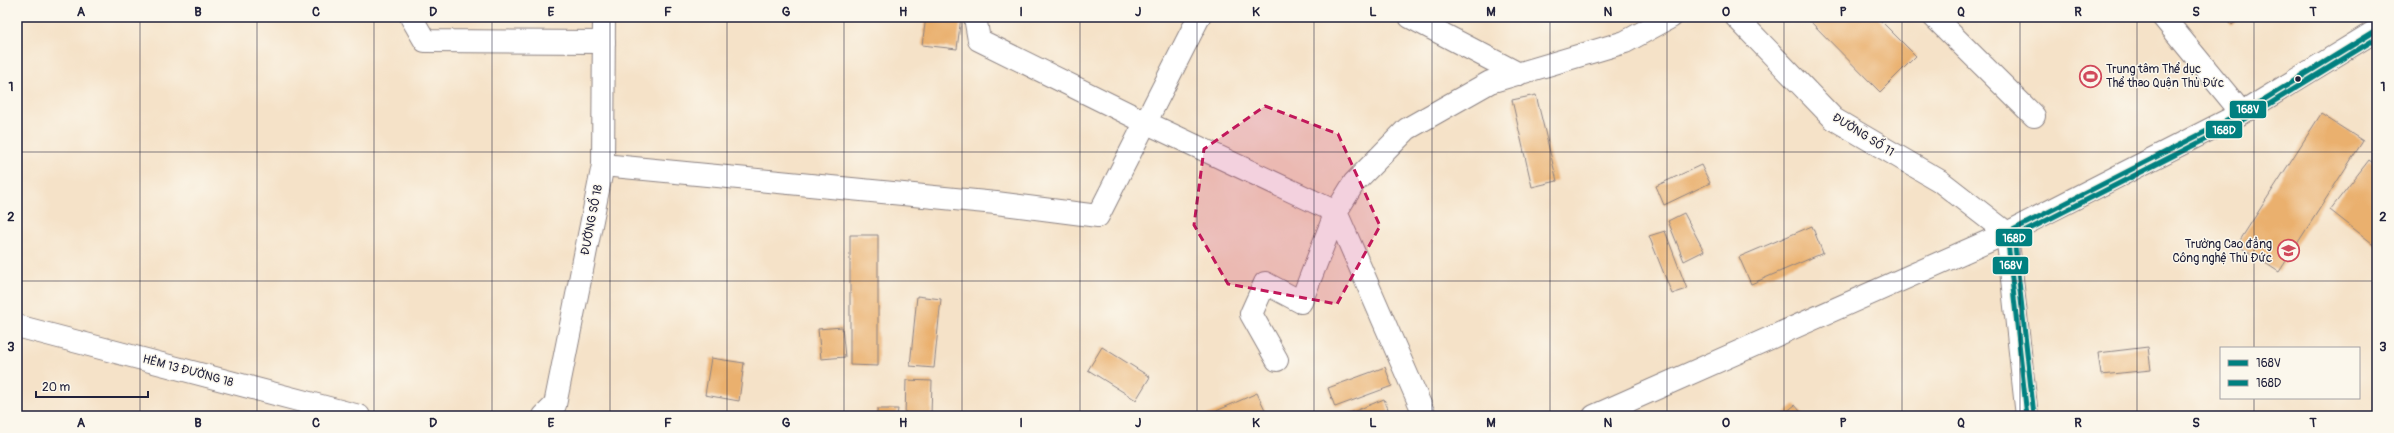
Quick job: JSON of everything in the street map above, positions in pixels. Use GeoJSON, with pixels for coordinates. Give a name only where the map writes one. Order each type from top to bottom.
{"type":"FeatureCollection","features":[{"type":"Feature","properties":{"kind":"street"},"geometry":{"type":"LineString","coordinates":[[411,17],[425,40],[604,42]]}},
{"type":"Feature","properties":{"kind":"street","name":"ĐƯỜNG SỐ 18"},"geometry":{"type":"LineString","coordinates":[[544,416],[555,405],[602,165],[604,17]]}},
{"type":"Feature","properties":{"kind":"street"},"geometry":{"type":"LineString","coordinates":[[975,17],[979,40],[1146,123],[1336,212],[1425,416]]}},
{"type":"Feature","properties":{"kind":"street"},"geometry":{"type":"LineString","coordinates":[[602,165],[996,203],[1098,216],[1199,17]]}},
{"type":"Feature","properties":{"kind":"street"},"geometry":{"type":"LineString","coordinates":[[1410,17],[1518,74]]}},
{"type":"Feature","properties":{"kind":"street"},"geometry":{"type":"LineString","coordinates":[[1276,360],[1251,314],[1265,283],[1301,302],[1336,212],[1354,183],[1407,129],[1490,82],[1625,42],[1671,17]]}},
{"type":"Feature","properties":{"kind":"street","name":"ĐƯỜNG SỐ 11"},"geometry":{"type":"LineString","coordinates":[[1736,17],[1834,119],[1940,181],[2007,233]]}},
{"type":"Feature","properties":{"kind":"street"},"geometry":{"type":"LineString","coordinates":[[1934,17],[2034,116]]}},
{"type":"Feature","properties":{"kind":"street"},"geometry":{"type":"LineString","coordinates":[[2163,17],[2242,113]]}},
{"type":"Feature","properties":{"kind":"street"},"geometry":{"type":"LineString","coordinates":[[1594,416],[2007,233],[2242,113],[2377,30]]}},
{"type":"Feature","properties":{"kind":"street"},"geometry":{"type":"LineString","coordinates":[[2007,233],[2027,416]]}},
{"type":"Feature","properties":{"kind":"street","name":"HẺM 13 ĐƯỜNG 18"},"geometry":{"type":"LineString","coordinates":[[17,326],[359,416]]}},
{"type":"Feature","properties":{"kind":"highlighted area"},"geometry":{"type":"Polygon","coordinates":[[[1265,106],[1338,134],[1380,226],[1337,304],[1228,284],[1194,225],[1204,149],[1265,106]]]}},
{"type":"Feature","properties":{"kind":"building"},"geometry":{"type":"Polygon","coordinates":[[[926,17],[961,17],[957,49],[922,45],[926,17]]]}},
{"type":"Feature","properties":{"kind":"building"},"geometry":{"type":"Polygon","coordinates":[[[1806,17],[1877,17],[1916,56],[1880,92],[1806,17]]]}},
{"type":"Feature","properties":{"kind":"building"},"geometry":{"type":"Polygon","coordinates":[[[2224,17],[2241,17],[2232,25],[2224,17]]]}},
{"type":"Feature","properties":{"kind":"building"},"geometry":{"type":"Polygon","coordinates":[[[1536,95],[1557,181],[1532,187],[1512,100],[1536,95]]]}},
{"type":"Feature","properties":{"kind":"building"},"geometry":{"type":"Polygon","coordinates":[[[2321,114],[2363,141],[2279,272],[2237,245],[2321,114]]]}},
{"type":"Feature","properties":{"kind":"building"},"geometry":{"type":"Polygon","coordinates":[[[2369,160],[2377,166],[2377,247],[2330,210],[2369,160]]]}},
{"type":"Feature","properties":{"kind":"building"},"geometry":{"type":"Polygon","coordinates":[[[1701,165],[1710,183],[1664,205],[1656,186],[1701,165]]]}},
{"type":"Feature","properties":{"kind":"building"},"geometry":{"type":"Polygon","coordinates":[[[1684,213],[1704,251],[1684,261],[1668,221],[1684,213]]]}},
{"type":"Feature","properties":{"kind":"building"},"geometry":{"type":"Polygon","coordinates":[[[1812,226],[1823,253],[1751,284],[1739,257],[1812,226]]]}},
{"type":"Feature","properties":{"kind":"building"},"geometry":{"type":"Polygon","coordinates":[[[1665,231],[1687,289],[1672,294],[1649,236],[1665,231]]]}},
{"type":"Feature","properties":{"kind":"building"},"geometry":{"type":"Polygon","coordinates":[[[850,235],[878,235],[878,366],[850,365],[850,235]]]}},
{"type":"Feature","properties":{"kind":"building"},"geometry":{"type":"Polygon","coordinates":[[[917,296],[941,299],[934,368],[910,366],[917,296]]]}},
{"type":"Feature","properties":{"kind":"building"},"geometry":{"type":"Polygon","coordinates":[[[842,327],[845,357],[821,359],[818,329],[842,327]]]}},
{"type":"Feature","properties":{"kind":"building"},"geometry":{"type":"Polygon","coordinates":[[[1102,347],[1150,377],[1136,400],[1088,370],[1102,347]]]}},
{"type":"Feature","properties":{"kind":"building"},"geometry":{"type":"Polygon","coordinates":[[[2148,347],[2151,370],[2101,375],[2098,353],[2148,347]]]}},
{"type":"Feature","properties":{"kind":"building"},"geometry":{"type":"Polygon","coordinates":[[[711,358],[744,363],[739,401],[705,395],[711,358]]]}},
{"type":"Feature","properties":{"kind":"building"},"geometry":{"type":"Polygon","coordinates":[[[1385,367],[1392,386],[1335,407],[1328,388],[1385,367]]]}},
{"type":"Feature","properties":{"kind":"building"},"geometry":{"type":"Polygon","coordinates":[[[906,380],[932,381],[931,416],[905,416],[906,380]]]}},
{"type":"Feature","properties":{"kind":"building"},"geometry":{"type":"Polygon","coordinates":[[[1257,393],[1268,416],[1205,416],[1257,393]]]}},
{"type":"Feature","properties":{"kind":"building"},"geometry":{"type":"Polygon","coordinates":[[[1384,399],[1391,416],[1343,416],[1384,399]]]}},
{"type":"Feature","properties":{"kind":"building"},"geometry":{"type":"Polygon","coordinates":[[[1795,405],[1804,416],[1781,416],[1795,405]]]}},
{"type":"Feature","properties":{"kind":"building"},"geometry":{"type":"Polygon","coordinates":[[[877,409],[898,409],[897,416],[877,416],[877,409]]]}},
{"type":"Feature","properties":{"kind":"transit line","name":"168V"},"geometry":{"type":"LineString","coordinates":[[2027,416],[2007,233],[2242,113],[2377,30]]}},
{"type":"Feature","properties":{"kind":"transit line","name":"168D"},"geometry":{"type":"LineString","coordinates":[[2034,415],[2014,237],[2245,119],[2377,38]]}},
{"type":"Feature","properties":{"kind":"place","name":"Trung tâm Thể dục Thể thao Quận Thủ Đức"},"geometry":{"type":"Point","coordinates":[2090,76]}},
{"type":"Feature","properties":{"kind":"place","name":"Trường Cao đẳng Công nghệ Thủ Đức"},"geometry":{"type":"Point","coordinates":[2288,251]}}]}
